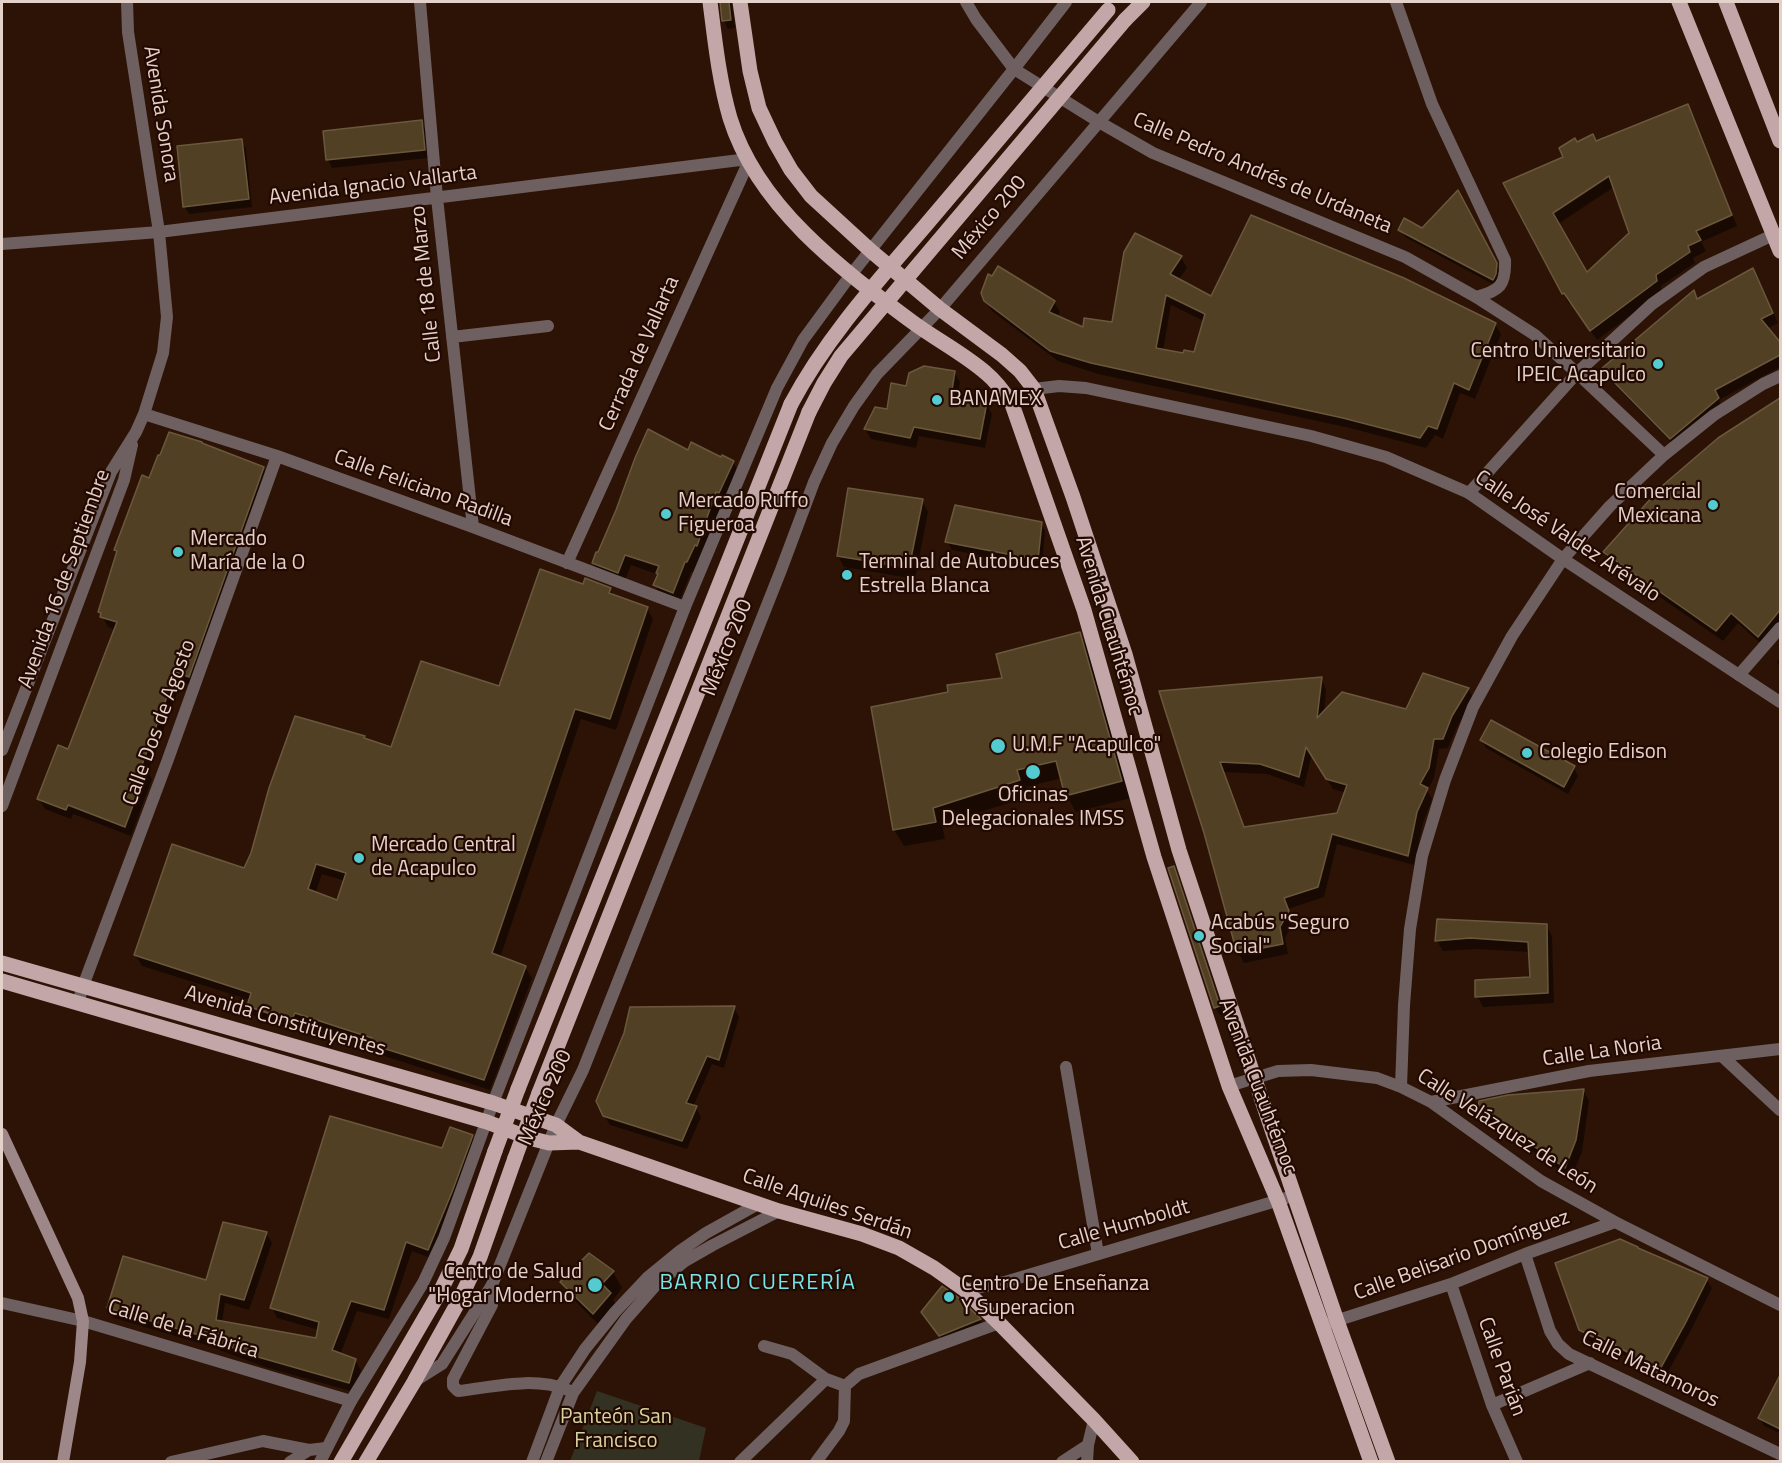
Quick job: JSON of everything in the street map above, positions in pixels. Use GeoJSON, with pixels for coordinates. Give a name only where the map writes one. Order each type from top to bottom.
{"type":"FeatureCollection","features":[{"type":"Feature","properties":{"kind":"main road","name":"Avenida Cuauhtémoc"},"geometry":{"type":"LineString","coordinates":[[710,2],[721,81],[731,120],[748,160],[767,191],[792,220],[850,276],[985,372],[1012,404],[1084,610],[1154,857],[1230,1086],[1388,1461]]}},
{"type":"Feature","properties":{"kind":"main road","name":"Avenida Cuauhtémoc"},"geometry":{"type":"LineString","coordinates":[[740,2],[750,71],[759,108],[791,170],[811,195],[871,250],[940,309],[1002,355],[1020,371],[1034,389],[1073,497],[1125,654],[1179,850],[1293,1196],[1371,1461]]}},
{"type":"Feature","properties":{"kind":"main road","name":"México 200"},"geometry":{"type":"LineString","coordinates":[[366,1461],[414,1382],[460,1299],[480,1257],[539,1093],[808,412],[841,356],[1125,20],[1143,2]]}},
{"type":"Feature","properties":{"kind":"main road"},"geometry":{"type":"LineString","coordinates":[[1679,2],[1780,251]]}},
{"type":"Feature","properties":{"kind":"main road"},"geometry":{"type":"LineString","coordinates":[[1726,2],[1780,141]]}},
{"type":"Feature","properties":{"kind":"main road","name":"México 200"},"geometry":{"type":"LineString","coordinates":[[341,1461],[442,1288],[461,1250],[518,1089],[791,404],[827,344],[1112,6]]}},
{"type":"Feature","properties":{"kind":"main road","name":"Avenida Constituyentes"},"geometry":{"type":"LineString","coordinates":[[2,963],[494,1103],[556,1125]]}},
{"type":"Feature","properties":{"kind":"main road","name":"Avenida Constituyentes"},"geometry":{"type":"LineString","coordinates":[[2,981],[488,1122],[549,1143]]}},
{"type":"Feature","properties":{"kind":"main road","name":"Calle Aquiles Serdán"},"geometry":{"type":"LineString","coordinates":[[556,1125],[579,1142],[779,1211],[862,1234],[899,1248],[934,1268],[965,1290],[999,1323],[1132,1461]]}},
{"type":"Feature","properties":{"kind":"main road"},"geometry":{"type":"LineString","coordinates":[[2,1136],[78,1298],[83,1321],[80,1362],[63,1461]]}},
{"type":"Feature","properties":{"kind":"main road","name":"Calle Aquiles Serdán"},"geometry":{"type":"LineString","coordinates":[[549,1143],[579,1142]]}},
{"type":"Feature","properties":{"kind":"street","name":"Avenida Sonora"},"geometry":{"type":"LineString","coordinates":[[127,2],[132,64],[159,232]]}},
{"type":"Feature","properties":{"kind":"street","name":"Calle 18 de Marzo"},"geometry":{"type":"LineString","coordinates":[[420,2],[437,198],[473,527]]}},
{"type":"Feature","properties":{"kind":"street","name":"Calle Pedro Andrés de Urdaneta"},"geometry":{"type":"LineString","coordinates":[[966,2],[1014,69],[1099,122],[1153,153],[1406,257],[1476,297],[1534,335],[1664,455]]}},
{"type":"Feature","properties":{"kind":"street"},"geometry":{"type":"LineString","coordinates":[[320,1461],[351,1401],[423,1283],[444,1238],[685,607],[777,388],[803,340],[850,276],[1066,2]]}},
{"type":"Feature","properties":{"kind":"street","name":"México 200"},"geometry":{"type":"LineString","coordinates":[[414,1382],[442,1364],[492,1285],[556,1125],[587,1059],[773,592],[814,482],[832,443],[877,374],[940,309],[1201,2]]}},
{"type":"Feature","properties":{"kind":"street"},"geometry":{"type":"LineString","coordinates":[[1396,2],[1432,104],[1505,260],[1506,274],[1501,286],[1491,293],[1476,297]]}},
{"type":"Feature","properties":{"kind":"street","name":"Avenida Ignacio Vallarta"},"geometry":{"type":"LineString","coordinates":[[2,244],[159,232],[748,160]]}},
{"type":"Feature","properties":{"kind":"street","name":"Cerrada de Vallarta"},"geometry":{"type":"LineString","coordinates":[[567,564],[748,160]]}},
{"type":"Feature","properties":{"kind":"street","name":"Avenida 16 de Septiembre"},"geometry":{"type":"LineString","coordinates":[[2,750],[111,472],[136,432],[144,414],[164,353],[167,317],[159,232]]}},
{"type":"Feature","properties":{"kind":"street"},"geometry":{"type":"LineString","coordinates":[[1469,493],[1577,373],[1652,304],[1704,267],[1773,235]]}},
{"type":"Feature","properties":{"kind":"street"},"geometry":{"type":"LineString","coordinates":[[452,337],[548,326]]}},
{"type":"Feature","properties":{"kind":"street"},"geometry":{"type":"LineString","coordinates":[[1401,1087],[1410,929],[1422,856],[1444,780],[1473,707],[1512,636],[1563,559],[1610,506],[1664,455],[1714,415],[1780,376]]}},
{"type":"Feature","properties":{"kind":"street","name":"Calle José Valdez Arévalo"},"geometry":{"type":"LineString","coordinates":[[1034,389],[1059,386],[1086,388],[1311,436],[1386,457],[1469,493],[1563,559],[1780,702]]}},
{"type":"Feature","properties":{"kind":"street","name":"Calle Feliciano Radilla"},"geometry":{"type":"LineString","coordinates":[[144,414],[277,456],[685,607]]}},
{"type":"Feature","properties":{"kind":"street","name":"Avenida 16 de Septiembre"},"geometry":{"type":"LineString","coordinates":[[2,806],[124,480],[136,432]]}},
{"type":"Feature","properties":{"kind":"street","name":"Calle Dos de Agosto"},"geometry":{"type":"LineString","coordinates":[[78,1003],[277,456]]}},
{"type":"Feature","properties":{"kind":"street"},"geometry":{"type":"LineString","coordinates":[[57,610],[73,616]]}},
{"type":"Feature","properties":{"kind":"street"},"geometry":{"type":"LineString","coordinates":[[1739,675],[1780,628]]}},
{"type":"Feature","properties":{"kind":"street","name":"Calle La Noria"},"geometry":{"type":"LineString","coordinates":[[1431,1102],[1589,1071],[1780,1049]]}},
{"type":"Feature","properties":{"kind":"street"},"geometry":{"type":"LineString","coordinates":[[1722,1056],[1780,1110]]}},
{"type":"Feature","properties":{"kind":"street"},"geometry":{"type":"LineString","coordinates":[[1066,1067],[1098,1254]]}},
{"type":"Feature","properties":{"kind":"street","name":"Calle Velázquez de León"},"geometry":{"type":"LineString","coordinates":[[1230,1086],[1278,1071],[1311,1070],[1377,1078],[1401,1087],[1431,1102],[1541,1181],[1615,1222],[1780,1305]]}},
{"type":"Feature","properties":{"kind":"street","name":"Calle Humboldt"},"geometry":{"type":"LineString","coordinates":[[965,1290],[1005,1282],[1293,1196]]}},
{"type":"Feature","properties":{"kind":"street"},"geometry":{"type":"LineString","coordinates":[[532,1461],[560,1387],[607,1321],[647,1278],[680,1251],[706,1233],[758,1204]]}},
{"type":"Feature","properties":{"kind":"street"},"geometry":{"type":"LineString","coordinates":[[546,1461],[573,1393],[626,1319],[655,1286],[686,1261],[779,1211]]}},
{"type":"Feature","properties":{"kind":"street","name":"Calle Belisario Domínguez"},"geometry":{"type":"LineString","coordinates":[[1330,1323],[1451,1284],[1615,1222]]}},
{"type":"Feature","properties":{"kind":"street","name":"Calle Matamoros"},"geometry":{"type":"LineString","coordinates":[[1526,1254],[1550,1331],[1558,1344],[1569,1354],[1780,1454]]}},
{"type":"Feature","properties":{"kind":"street","name":"Calle Parián"},"geometry":{"type":"LineString","coordinates":[[1451,1284],[1492,1406],[1517,1461]]}},
{"type":"Feature","properties":{"kind":"street"},"geometry":{"type":"LineString","coordinates":[[492,1285],[492,1305],[453,1379],[453,1386],[458,1391],[533,1382],[560,1387],[573,1393]]}},
{"type":"Feature","properties":{"kind":"street","name":"Calle de la Fábrica"},"geometry":{"type":"LineString","coordinates":[[2,1303],[83,1321],[351,1401]]}},
{"type":"Feature","properties":{"kind":"street"},"geometry":{"type":"LineString","coordinates":[[816,1461],[844,1421],[845,1386],[859,1374],[999,1323]]}},
{"type":"Feature","properties":{"kind":"street"},"geometry":{"type":"LineString","coordinates":[[764,1346],[792,1354],[826,1379],[845,1386]]}},
{"type":"Feature","properties":{"kind":"street"},"geometry":{"type":"LineString","coordinates":[[1492,1406],[1590,1363]]}},
{"type":"Feature","properties":{"kind":"street"},"geometry":{"type":"LineString","coordinates":[[740,1461],[826,1379]]}},
{"type":"Feature","properties":{"kind":"street"},"geometry":{"type":"LineString","coordinates":[[1087,1461],[1094,1420]]}},
{"type":"Feature","properties":{"kind":"street"},"geometry":{"type":"LineString","coordinates":[[171,1461],[263,1441],[309,1450],[326,1448]]}},
{"type":"Feature","properties":{"kind":"street"},"geometry":{"type":"LineString","coordinates":[[1062,1461],[1088,1445]]}},
{"type":"Feature","properties":{"kind":"street"},"geometry":{"type":"LineString","coordinates":[[290,1461],[309,1450]]}},
{"type":"Feature","properties":{"kind":"green space","name":"Panteón San Francisco"},"geometry":{"type":"Polygon","coordinates":[[[597,1391],[706,1428],[699,1461],[570,1461],[597,1391]]]}},
{"type":"Feature","properties":{"kind":"building"},"geometry":{"type":"Polygon","coordinates":[[[720,2],[729,2],[731,20],[722,21],[720,2]]]}},
{"type":"Feature","properties":{"kind":"building"},"geometry":{"type":"Polygon","coordinates":[[[1688,104],[1732,215],[1696,231],[1701,240],[1688,246],[1690,252],[1656,275],[1657,281],[1590,331],[1564,293],[1562,294],[1503,183],[1563,157],[1559,148],[1575,138],[1577,142],[1593,134],[1596,141],[1688,104]],[[1609,176],[1553,213],[1587,272],[1629,233],[1609,176]]]}},
{"type":"Feature","properties":{"kind":"building"},"geometry":{"type":"Polygon","coordinates":[[[422,120],[425,150],[326,160],[323,131],[422,120]]]}},
{"type":"Feature","properties":{"kind":"building"},"geometry":{"type":"Polygon","coordinates":[[[242,139],[249,199],[183,207],[177,146],[242,139]]]}},
{"type":"Feature","properties":{"kind":"building"},"geometry":{"type":"Polygon","coordinates":[[[1458,190],[1497,263],[1493,280],[1398,230],[1404,218],[1422,228],[1458,190]]]}},
{"type":"Feature","properties":{"kind":"building"},"geometry":{"type":"Polygon","coordinates":[[[1251,215],[1404,278],[1496,323],[1469,390],[1454,383],[1437,429],[1428,426],[1420,438],[1343,418],[1091,363],[1050,351],[984,301],[981,293],[988,274],[992,276],[998,266],[1055,301],[1049,312],[1083,327],[1084,318],[1112,322],[1124,252],[1135,233],[1182,256],[1170,274],[1211,296],[1251,215]],[[1166,295],[1156,348],[1183,353],[1184,350],[1194,352],[1205,314],[1166,295]]]}},
{"type":"Feature","properties":{"kind":"building","name":"Centro Universitario IPEIC Acapulco"},"geometry":{"type":"Polygon","coordinates":[[[1753,268],[1773,313],[1761,319],[1780,342],[1780,355],[1715,390],[1719,398],[1670,439],[1601,369],[1694,290],[1697,299],[1753,268]]]}},
{"type":"Feature","properties":{"kind":"building","name":"BANAMEX"},"geometry":{"type":"Polygon","coordinates":[[[924,366],[955,371],[951,397],[987,402],[980,439],[914,427],[910,438],[864,429],[875,407],[887,409],[891,383],[906,386],[909,373],[924,366]]]}},
{"type":"Feature","properties":{"kind":"building","name":"Comercial Mexicana"},"geometry":{"type":"Polygon","coordinates":[[[1780,398],[1780,610],[1758,637],[1731,613],[1716,631],[1603,552],[1662,486],[1718,438],[1780,398]]]}},
{"type":"Feature","properties":{"kind":"building","name":"Mercado Ruffo Figueroa"},"geometry":{"type":"Polygon","coordinates":[[[648,429],[688,450],[691,442],[734,461],[719,493],[716,492],[697,546],[695,545],[685,562],[673,593],[653,585],[659,566],[625,555],[618,573],[592,563],[648,429]]]}},
{"type":"Feature","properties":{"kind":"building","name":"Mercado María de la O"},"geometry":{"type":"Polygon","coordinates":[[[169,432],[202,442],[264,467],[189,677],[176,672],[142,765],[147,767],[125,827],[68,805],[66,810],[37,799],[58,745],[68,749],[117,622],[100,617],[101,613],[98,612],[117,551],[114,550],[142,475],[149,478],[169,432]]]}},
{"type":"Feature","properties":{"kind":"building"},"geometry":{"type":"Polygon","coordinates":[[[848,488],[923,499],[909,568],[837,556],[848,488]]]}},
{"type":"Feature","properties":{"kind":"building"},"geometry":{"type":"Polygon","coordinates":[[[955,505],[1042,522],[1038,560],[945,542],[955,505]]]}},
{"type":"Feature","properties":{"kind":"building","name":"Mercado Central de Acapulco"},"geometry":{"type":"Polygon","coordinates":[[[540,569],[583,584],[585,578],[611,588],[609,593],[648,607],[610,719],[575,709],[492,953],[526,966],[484,1080],[370,1044],[372,1038],[295,1013],[291,1021],[247,1006],[251,993],[134,955],[172,844],[244,868],[251,853],[269,788],[295,716],[365,736],[364,738],[391,747],[421,661],[499,686],[540,569]],[[316,864],[308,889],[337,900],[346,873],[316,864]]]}},
{"type":"Feature","properties":{"kind":"building","name":"U.M.F \"Acapulco\""},"geometry":{"type":"Polygon","coordinates":[[[1080,632],[1122,781],[1065,796],[1056,761],[1017,770],[1020,780],[933,808],[936,822],[893,830],[871,707],[948,692],[947,685],[1002,678],[996,654],[1080,632]]]}},
{"type":"Feature","properties":{"kind":"building"},"geometry":{"type":"Polygon","coordinates":[[[1423,673],[1469,688],[1452,716],[1443,739],[1434,739],[1429,768],[1420,784],[1428,788],[1417,812],[1408,856],[1332,834],[1318,887],[1284,898],[1289,911],[1280,927],[1283,944],[1237,953],[1204,833],[1159,691],[1322,677],[1317,718],[1342,692],[1406,709],[1423,673]],[[1306,747],[1299,777],[1260,764],[1220,762],[1244,827],[1337,813],[1347,785],[1326,779],[1306,747]]]}},
{"type":"Feature","properties":{"kind":"building","name":"Colegio Edison"},"geometry":{"type":"Polygon","coordinates":[[[1491,720],[1575,766],[1564,787],[1480,740],[1491,720]]]}},
{"type":"Feature","properties":{"kind":"building"},"geometry":{"type":"Polygon","coordinates":[[[1174,866],[1220,1006],[1214,1008],[1168,868],[1174,866]]]}},
{"type":"Feature","properties":{"kind":"building"},"geometry":{"type":"Polygon","coordinates":[[[1437,919],[1547,924],[1548,993],[1475,997],[1475,980],[1530,977],[1528,942],[1470,938],[1435,941],[1437,919]]]}},
{"type":"Feature","properties":{"kind":"building"},"geometry":{"type":"Polygon","coordinates":[[[735,1006],[719,1060],[707,1056],[686,1103],[697,1106],[682,1141],[603,1116],[596,1101],[624,1033],[630,1007],[735,1006]]]}},
{"type":"Feature","properties":{"kind":"building"},"geometry":{"type":"Polygon","coordinates":[[[1584,1089],[1576,1140],[1565,1168],[1478,1107],[1479,1101],[1508,1095],[1584,1089]]]}},
{"type":"Feature","properties":{"kind":"building"},"geometry":{"type":"Polygon","coordinates":[[[330,1116],[442,1148],[450,1127],[473,1135],[428,1250],[406,1242],[384,1310],[351,1301],[332,1350],[356,1359],[349,1383],[258,1357],[199,1335],[107,1308],[123,1256],[206,1280],[223,1222],[267,1232],[244,1300],[220,1294],[216,1320],[316,1338],[319,1322],[270,1308],[330,1116]]]}},
{"type":"Feature","properties":{"kind":"building"},"geometry":{"type":"Polygon","coordinates":[[[1620,1239],[1708,1278],[1658,1373],[1627,1358],[1629,1353],[1595,1334],[1593,1337],[1579,1330],[1555,1263],[1620,1239]]]}},
{"type":"Feature","properties":{"kind":"building","name":"Centro de Salud \"Hogar Moderno\""},"geometry":{"type":"Polygon","coordinates":[[[589,1253],[614,1271],[602,1284],[611,1293],[593,1314],[560,1282],[589,1253]]]}},
{"type":"Feature","properties":{"kind":"building","name":"Centro De Enseñanza Y Superacion"},"geometry":{"type":"Polygon","coordinates":[[[942,1286],[959,1298],[981,1319],[939,1336],[921,1312],[942,1286]]]}},
{"type":"Feature","properties":{"kind":"building"},"geometry":{"type":"Polygon","coordinates":[[[1780,1375],[1780,1429],[1758,1418],[1780,1375]]]}},
{"type":"Feature","properties":{"kind":"place","name":"Centro Universitario IPEIC Acapulco"},"geometry":{"type":"Point","coordinates":[1658,364]}},
{"type":"Feature","properties":{"kind":"place","name":"BANAMEX"},"geometry":{"type":"Point","coordinates":[937,400]}},
{"type":"Feature","properties":{"kind":"place","name":"Comercial Mexicana"},"geometry":{"type":"Point","coordinates":[1713,505]}},
{"type":"Feature","properties":{"kind":"place","name":"Mercado Ruffo Figueroa"},"geometry":{"type":"Point","coordinates":[666,514]}},
{"type":"Feature","properties":{"kind":"place","name":"Mercado María de la O"},"geometry":{"type":"Point","coordinates":[178,552]}},
{"type":"Feature","properties":{"kind":"place","name":"Terminal de Autobuces Estrella Blanca"},"geometry":{"type":"Point","coordinates":[847,575]}},
{"type":"Feature","properties":{"kind":"place","name":"U.M.F \"Acapulco\""},"geometry":{"type":"Point","coordinates":[998,746]}},
{"type":"Feature","properties":{"kind":"place","name":"Colegio Edison"},"geometry":{"type":"Point","coordinates":[1527,753]}},
{"type":"Feature","properties":{"kind":"place","name":"Oficinas Delegacionales IMSS"},"geometry":{"type":"Point","coordinates":[1033,772]}},
{"type":"Feature","properties":{"kind":"place","name":"Mercado Central de Acapulco"},"geometry":{"type":"Point","coordinates":[359,858]}},
{"type":"Feature","properties":{"kind":"place","name":"Acabús \"Seguro Social\""},"geometry":{"type":"Point","coordinates":[1199,936]}},
{"type":"Feature","properties":{"kind":"place","name":"Centro de Salud \"Hogar Moderno\""},"geometry":{"type":"Point","coordinates":[595,1285]}},
{"type":"Feature","properties":{"kind":"place","name":"Centro De Enseñanza Y Superacion"},"geometry":{"type":"Point","coordinates":[949,1297]}},
{"type":"Feature","properties":{"kind":"district","name":"BARRIO CUERERÍA"},"geometry":{"type":"Point","coordinates":[758,1284]}}]}
